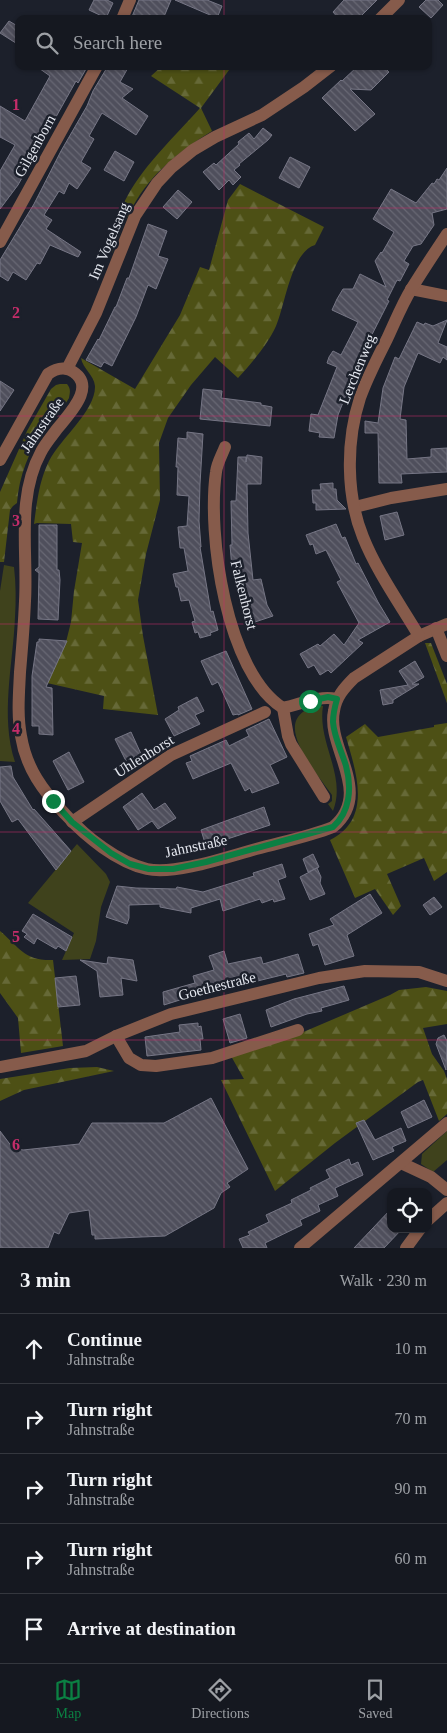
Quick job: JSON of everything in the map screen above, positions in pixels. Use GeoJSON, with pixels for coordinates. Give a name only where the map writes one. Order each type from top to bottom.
{"type":"FeatureCollection","features":[{"type":"Feature","properties":{"kind":"street"},"geometry":{"type":"LineString","coordinates":[[124,15],[130,0]]}},
{"type":"Feature","properties":{"kind":"street"},"geometry":{"type":"LineString","coordinates":[[384,15],[399,0]]}},
{"type":"Feature","properties":{"kind":"street","name":"Gilgenborn"},"geometry":{"type":"LineString","coordinates":[[0,242],[95,70]]}},
{"type":"Feature","properties":{"kind":"street","name":"Im Vogelsang"},"geometry":{"type":"LineString","coordinates":[[67,369],[96,312],[134,216],[144,200],[167,172],[193,150],[215,137],[262,115],[304,88],[326,70]]}},
{"type":"Feature","properties":{"kind":"street","name":"Lerchenweg"},"geometry":{"type":"LineString","coordinates":[[418,636],[372,557],[362,536],[351,485],[351,447],[354,422],[368,378],[411,289],[447,234]]}},
{"type":"Feature","properties":{"kind":"street"},"geometry":{"type":"LineString","coordinates":[[411,289],[447,296]]}},
{"type":"Feature","properties":{"kind":"street","name":"Jahnstraße"},"geometry":{"type":"LineString","coordinates":[[0,460],[44,378],[56,369],[67,369],[77,375],[82,386],[81,397],[41,450],[33,468],[28,490],[24,520],[25,596],[18,720],[25,755],[37,781],[72,822],[111,853],[130,864],[159,870],[206,862],[333,827],[339,822],[344,813],[348,804],[349,793],[346,767],[333,723],[337,699],[354,678],[418,636],[442,626]]}},
{"type":"Feature","properties":{"kind":"street","name":"Falkenhorst"},"geometry":{"type":"LineString","coordinates":[[225,447],[216,470],[214,495],[220,578],[229,616],[244,656],[262,688],[273,702],[283,708]]}},
{"type":"Feature","properties":{"kind":"street"},"geometry":{"type":"LineString","coordinates":[[355,507],[409,494],[447,489]]}},
{"type":"Feature","properties":{"kind":"street"},"geometry":{"type":"LineString","coordinates":[[442,626],[447,656]]}},
{"type":"Feature","properties":{"kind":"street"},"geometry":{"type":"LineString","coordinates":[[324,797],[291,744],[283,708],[319,698],[337,699]]}},
{"type":"Feature","properties":{"kind":"street","name":"Uhlenhorst"},"geometry":{"type":"LineString","coordinates":[[72,822],[171,755],[264,712]]}},
{"type":"Feature","properties":{"kind":"street","name":"Goethestraße"},"geometry":{"type":"LineString","coordinates":[[0,1067],[86,1051],[116,1036],[179,1012],[319,978],[365,971],[419,972],[447,981]]}},
{"type":"Feature","properties":{"kind":"street"},"geometry":{"type":"LineString","coordinates":[[116,1036],[129,1058],[141,1065],[156,1066],[212,1058],[298,1030]]}},
{"type":"Feature","properties":{"kind":"street"},"geometry":{"type":"LineString","coordinates":[[300,1248],[447,1123]]}},
{"type":"Feature","properties":{"kind":"street"},"geometry":{"type":"LineString","coordinates":[[401,1163],[431,1177],[447,1190]]}},
{"type":"Feature","properties":{"kind":"street"},"geometry":{"type":"LineString","coordinates":[[432,1216],[447,1203]]}},
{"type":"Feature","properties":{"kind":"street"},"geometry":{"type":"LineString","coordinates":[[406,1248],[417,1233]]}},
{"type":"Feature","properties":{"kind":"green space"},"geometry":{"type":"Polygon","coordinates":[[[158,70],[229,70],[201,108],[212,131],[187,147],[154,177],[136,200],[112,253],[108,250],[119,215],[135,183],[152,161],[200,108],[151,76],[158,70]]]}},
{"type":"Feature","properties":{"kind":"green space"},"geometry":{"type":"Polygon","coordinates":[[[240,184],[324,227],[315,245],[307,250],[294,268],[276,326],[269,340],[254,360],[238,378],[215,357],[191,385],[168,418],[159,443],[160,500],[146,554],[138,600],[158,715],[103,709],[104,696],[47,683],[66,642],[71,622],[82,543],[73,542],[71,524],[34,524],[41,484],[54,452],[84,414],[94,395],[94,382],[81,358],[135,389],[180,315],[200,267],[209,270],[228,200],[240,184]]]}},
{"type":"Feature","properties":{"kind":"green space"},"geometry":{"type":"Polygon","coordinates":[[[60,384],[67,384],[70,391],[69,398],[45,428],[30,454],[20,483],[17,503],[10,510],[4,562],[0,562],[0,492],[27,431],[51,389],[60,384]]]}},
{"type":"Feature","properties":{"kind":"green space"},"geometry":{"type":"Polygon","coordinates":[[[4,565],[14,567],[15,580],[16,599],[8,727],[15,762],[0,761],[0,591],[4,565]]]}},
{"type":"Feature","properties":{"kind":"green space"},"geometry":{"type":"Polygon","coordinates":[[[425,643],[431,643],[447,684],[447,703],[425,643]]]}},
{"type":"Feature","properties":{"kind":"green space"},"geometry":{"type":"Polygon","coordinates":[[[317,705],[323,706],[324,733],[336,785],[333,811],[328,804],[332,801],[332,795],[306,758],[296,735],[295,725],[298,717],[304,711],[317,705]]]}},
{"type":"Feature","properties":{"kind":"green space"},"geometry":{"type":"Polygon","coordinates":[[[447,723],[447,872],[434,881],[424,858],[387,874],[401,906],[393,915],[375,889],[355,898],[330,840],[343,831],[352,820],[357,807],[357,779],[346,737],[365,724],[378,737],[447,723]]]}},
{"type":"Feature","properties":{"kind":"green space"},"geometry":{"type":"Polygon","coordinates":[[[77,844],[106,874],[110,882],[101,907],[96,941],[90,959],[62,960],[74,933],[28,903],[77,844]]]}},
{"type":"Feature","properties":{"kind":"green space"},"geometry":{"type":"Polygon","coordinates":[[[0,931],[28,955],[43,960],[53,960],[63,1046],[21,1053],[18,1018],[0,993],[0,931]]]}},
{"type":"Feature","properties":{"kind":"green space"},"geometry":{"type":"Polygon","coordinates":[[[426,987],[447,991],[447,1024],[423,1028],[432,1054],[444,1071],[447,1079],[447,1114],[439,1121],[423,1080],[418,1082],[335,1143],[275,1191],[221,1080],[244,1079],[231,1056],[294,1036],[399,990],[426,987]]]}},
{"type":"Feature","properties":{"kind":"green space"},"geometry":{"type":"Polygon","coordinates":[[[97,1067],[114,1071],[24,1090],[0,1101],[0,1079],[70,1068],[97,1067]]]}},
{"type":"Feature","properties":{"kind":"green space"},"geometry":{"type":"Polygon","coordinates":[[[447,1131],[447,1160],[433,1172],[421,1164],[422,1154],[447,1131]]]}},
{"type":"Feature","properties":{"kind":"building"},"geometry":{"type":"Polygon","coordinates":[[[94,0],[107,0],[113,3],[107,15],[100,15],[89,10],[94,0]]]}},
{"type":"Feature","properties":{"kind":"building"},"geometry":{"type":"Polygon","coordinates":[[[139,0],[171,0],[165,15],[133,15],[139,0]]]}},
{"type":"Feature","properties":{"kind":"building"},"geometry":{"type":"Polygon","coordinates":[[[175,0],[207,0],[222,6],[218,15],[210,15],[175,0]]]}},
{"type":"Feature","properties":{"kind":"building"},"geometry":{"type":"Polygon","coordinates":[[[344,0],[377,0],[362,15],[336,15],[333,12],[344,0]]]}},
{"type":"Feature","properties":{"kind":"building"},"geometry":{"type":"Polygon","coordinates":[[[426,0],[438,0],[443,5],[432,17],[432,15],[428,15],[419,7],[426,0]]]}},
{"type":"Feature","properties":{"kind":"building"},"geometry":{"type":"Polygon","coordinates":[[[9,21],[15,25],[15,42],[0,33],[9,21]]]}},
{"type":"Feature","properties":{"kind":"building"},"geometry":{"type":"Polygon","coordinates":[[[42,70],[85,70],[78,83],[76,81],[18,185],[0,209],[0,171],[15,145],[0,137],[0,106],[25,121],[50,76],[42,70]]]}},
{"type":"Feature","properties":{"kind":"building"},"geometry":{"type":"Polygon","coordinates":[[[106,70],[127,70],[120,82],[133,89],[122,98],[148,116],[136,135],[102,113],[89,136],[94,139],[81,162],[91,168],[77,189],[69,183],[64,194],[59,191],[44,215],[52,220],[46,229],[81,252],[78,257],[50,245],[40,264],[37,263],[26,280],[13,272],[8,281],[0,276],[0,260],[34,204],[87,106],[93,91],[106,70]]]}},
{"type":"Feature","properties":{"kind":"building"},"geometry":{"type":"Polygon","coordinates":[[[354,70],[387,70],[389,72],[371,90],[350,89],[375,114],[355,131],[322,98],[354,70]]]}},
{"type":"Feature","properties":{"kind":"building"},"geometry":{"type":"Polygon","coordinates":[[[263,128],[272,135],[234,170],[241,177],[233,185],[229,180],[219,190],[203,172],[214,163],[216,165],[249,133],[254,139],[263,128]]]}},
{"type":"Feature","properties":{"kind":"building"},"geometry":{"type":"Polygon","coordinates":[[[115,151],[134,162],[124,181],[104,170],[115,151]]]}},
{"type":"Feature","properties":{"kind":"building"},"geometry":{"type":"Polygon","coordinates":[[[290,157],[310,167],[299,188],[279,178],[290,157]]]}},
{"type":"Feature","properties":{"kind":"building"},"geometry":{"type":"Polygon","coordinates":[[[447,168],[447,209],[432,213],[434,225],[421,244],[413,246],[404,261],[409,264],[400,281],[397,280],[387,300],[389,301],[352,374],[354,375],[338,415],[334,438],[319,437],[320,433],[309,431],[311,414],[318,415],[337,367],[327,363],[329,357],[333,351],[341,355],[358,322],[332,310],[343,289],[353,289],[360,274],[386,287],[375,261],[394,232],[373,219],[391,189],[416,203],[432,183],[434,184],[437,179],[439,180],[447,168]]]}},
{"type":"Feature","properties":{"kind":"building"},"geometry":{"type":"Polygon","coordinates":[[[178,190],[192,202],[177,219],[163,207],[178,190]]]}},
{"type":"Feature","properties":{"kind":"building"},"geometry":{"type":"Polygon","coordinates":[[[148,224],[167,231],[158,256],[168,259],[156,289],[148,285],[136,317],[112,366],[104,362],[101,367],[86,360],[116,307],[127,278],[129,278],[148,224]]]}},
{"type":"Feature","properties":{"kind":"building"},"geometry":{"type":"Polygon","coordinates":[[[447,320],[438,343],[447,347],[447,360],[443,357],[440,363],[418,353],[404,387],[400,419],[406,420],[407,459],[431,457],[431,449],[447,448],[447,472],[401,474],[402,483],[379,483],[378,433],[365,433],[365,421],[378,423],[383,388],[395,357],[399,359],[417,322],[433,326],[447,320]]]}},
{"type":"Feature","properties":{"kind":"building"},"geometry":{"type":"Polygon","coordinates":[[[0,381],[14,390],[0,411],[0,381]]]}},
{"type":"Feature","properties":{"kind":"building"},"geometry":{"type":"Polygon","coordinates":[[[203,389],[222,391],[221,398],[261,403],[261,405],[272,407],[270,426],[200,419],[203,389]]]}},
{"type":"Feature","properties":{"kind":"building"},"geometry":{"type":"Polygon","coordinates":[[[187,432],[203,434],[199,521],[200,547],[211,612],[213,611],[218,630],[210,633],[211,635],[200,638],[198,632],[195,633],[192,622],[195,621],[189,600],[181,601],[173,574],[188,571],[184,548],[180,548],[178,527],[187,526],[189,496],[177,495],[178,467],[176,467],[178,438],[187,439],[187,432]]]}},
{"type":"Feature","properties":{"kind":"building"},"geometry":{"type":"Polygon","coordinates":[[[247,455],[262,457],[261,484],[247,484],[248,533],[253,580],[261,579],[267,605],[273,616],[249,624],[241,601],[234,568],[232,568],[230,545],[232,545],[231,501],[236,501],[238,457],[246,457],[246,462],[247,455]]]}},
{"type":"Feature","properties":{"kind":"building"},"geometry":{"type":"Polygon","coordinates":[[[333,483],[333,489],[336,489],[337,500],[346,509],[316,510],[316,503],[313,503],[312,490],[321,490],[320,484],[333,483]]]}},
{"type":"Feature","properties":{"kind":"building"},"geometry":{"type":"Polygon","coordinates":[[[397,512],[404,535],[385,540],[380,516],[397,512]]]}},
{"type":"Feature","properties":{"kind":"building"},"geometry":{"type":"Polygon","coordinates":[[[336,524],[342,538],[345,537],[356,564],[358,563],[390,622],[358,640],[363,643],[331,673],[328,670],[320,675],[314,665],[308,668],[300,654],[318,644],[320,646],[334,634],[344,645],[359,623],[337,582],[341,580],[326,550],[316,554],[313,544],[310,545],[306,535],[336,524]]]}},
{"type":"Feature","properties":{"kind":"building"},"geometry":{"type":"Polygon","coordinates":[[[39,525],[57,525],[57,570],[59,570],[60,580],[58,620],[38,619],[39,573],[35,570],[39,567],[39,525]]]}},
{"type":"Feature","properties":{"kind":"building"},"geometry":{"type":"Polygon","coordinates":[[[39,639],[67,641],[46,687],[52,688],[53,735],[39,734],[39,726],[32,726],[32,676],[39,639]]]}},
{"type":"Feature","properties":{"kind":"building"},"geometry":{"type":"Polygon","coordinates":[[[226,651],[252,709],[238,715],[233,715],[218,682],[212,685],[201,661],[226,651]]]}},
{"type":"Feature","properties":{"kind":"building"},"geometry":{"type":"Polygon","coordinates":[[[415,661],[424,677],[412,684],[419,684],[393,700],[393,703],[383,705],[380,690],[408,685],[399,671],[415,661]]]}},
{"type":"Feature","properties":{"kind":"building"},"geometry":{"type":"Polygon","coordinates":[[[197,697],[204,711],[195,715],[200,724],[174,736],[165,719],[179,710],[178,707],[197,697]]]}},
{"type":"Feature","properties":{"kind":"building"},"geometry":{"type":"Polygon","coordinates":[[[269,719],[287,757],[270,765],[279,783],[252,793],[250,788],[245,791],[231,763],[193,779],[186,763],[192,761],[190,756],[226,740],[229,746],[249,736],[246,730],[269,719]]]}},
{"type":"Feature","properties":{"kind":"building"},"geometry":{"type":"Polygon","coordinates":[[[131,732],[141,754],[126,761],[115,739],[131,732]]]}},
{"type":"Feature","properties":{"kind":"building"},"geometry":{"type":"Polygon","coordinates":[[[69,752],[84,782],[68,790],[53,761],[69,752]]]}},
{"type":"Feature","properties":{"kind":"building"},"geometry":{"type":"Polygon","coordinates":[[[11,766],[13,777],[33,810],[71,851],[56,870],[18,819],[12,822],[0,801],[0,767],[11,766]]]}},
{"type":"Feature","properties":{"kind":"building"},"geometry":{"type":"Polygon","coordinates":[[[142,793],[154,810],[165,803],[176,818],[158,829],[152,821],[138,830],[123,807],[142,793]]]}},
{"type":"Feature","properties":{"kind":"building"},"geometry":{"type":"Polygon","coordinates":[[[264,807],[270,825],[206,846],[201,830],[264,807]]]}},
{"type":"Feature","properties":{"kind":"building"},"geometry":{"type":"Polygon","coordinates":[[[313,854],[319,867],[308,872],[303,859],[313,854]]]}},
{"type":"Feature","properties":{"kind":"building"},"geometry":{"type":"Polygon","coordinates":[[[282,864],[286,877],[278,880],[285,899],[274,902],[273,899],[262,903],[260,899],[223,911],[220,899],[191,908],[191,913],[160,907],[160,904],[129,905],[127,924],[106,917],[117,886],[176,889],[177,887],[203,892],[254,876],[253,873],[282,864]]]}},
{"type":"Feature","properties":{"kind":"building"},"geometry":{"type":"Polygon","coordinates":[[[317,868],[321,877],[320,883],[325,894],[310,900],[300,877],[317,868]]]}},
{"type":"Feature","properties":{"kind":"building"},"geometry":{"type":"Polygon","coordinates":[[[370,894],[382,913],[347,935],[354,956],[325,965],[318,944],[313,946],[309,934],[334,925],[330,919],[370,894]]]}},
{"type":"Feature","properties":{"kind":"building"},"geometry":{"type":"Polygon","coordinates":[[[434,897],[442,907],[430,915],[423,905],[434,897]]]}},
{"type":"Feature","properties":{"kind":"building"},"geometry":{"type":"Polygon","coordinates":[[[33,914],[72,937],[66,951],[58,946],[56,949],[37,938],[34,944],[24,937],[27,934],[22,931],[33,914]]]}},
{"type":"Feature","properties":{"kind":"building"},"geometry":{"type":"Polygon","coordinates":[[[224,951],[228,964],[261,957],[263,964],[298,954],[304,973],[287,977],[286,974],[229,988],[227,985],[164,1005],[163,992],[195,983],[193,976],[214,970],[209,956],[224,951]]]}},
{"type":"Feature","properties":{"kind":"building"},"geometry":{"type":"Polygon","coordinates":[[[108,957],[133,960],[137,981],[121,978],[123,995],[100,997],[97,971],[80,960],[107,964],[108,957]]]}},
{"type":"Feature","properties":{"kind":"building"},"geometry":{"type":"Polygon","coordinates":[[[76,976],[80,1005],[58,1007],[55,978],[76,976]]]}},
{"type":"Feature","properties":{"kind":"building"},"geometry":{"type":"Polygon","coordinates":[[[344,986],[349,1000],[321,1008],[322,1011],[307,1014],[271,1027],[266,1010],[294,999],[344,986]]]}},
{"type":"Feature","properties":{"kind":"building"},"geometry":{"type":"Polygon","coordinates":[[[240,1014],[247,1038],[230,1043],[223,1019],[240,1014]]]}},
{"type":"Feature","properties":{"kind":"building"},"geometry":{"type":"Polygon","coordinates":[[[198,1023],[198,1027],[201,1026],[203,1039],[200,1039],[201,1050],[147,1056],[145,1037],[180,1032],[179,1025],[198,1023]]]}},
{"type":"Feature","properties":{"kind":"building"},"geometry":{"type":"Polygon","coordinates":[[[444,1035],[447,1041],[446,1070],[436,1044],[438,1038],[444,1035]]]}},
{"type":"Feature","properties":{"kind":"building"},"geometry":{"type":"Polygon","coordinates":[[[211,1098],[248,1169],[227,1183],[230,1187],[221,1193],[214,1208],[165,1236],[95,1239],[95,1235],[92,1235],[89,1210],[69,1213],[59,1234],[54,1232],[48,1248],[0,1248],[0,1131],[12,1147],[23,1150],[79,1144],[92,1123],[164,1123],[211,1098]]]}},
{"type":"Feature","properties":{"kind":"building"},"geometry":{"type":"Polygon","coordinates":[[[424,1100],[432,1117],[408,1128],[401,1112],[424,1100]]]}},
{"type":"Feature","properties":{"kind":"building"},"geometry":{"type":"Polygon","coordinates":[[[364,1120],[375,1140],[401,1128],[406,1141],[392,1147],[394,1151],[373,1160],[356,1123],[364,1120]]]}},
{"type":"Feature","properties":{"kind":"building"},"geometry":{"type":"Polygon","coordinates":[[[349,1159],[351,1165],[358,1162],[363,1175],[335,1188],[338,1196],[318,1205],[320,1211],[300,1220],[302,1225],[265,1243],[267,1248],[243,1248],[239,1239],[250,1235],[248,1232],[269,1222],[266,1215],[292,1203],[291,1200],[330,1178],[326,1170],[349,1159]]]}},
{"type":"Feature","properties":{"kind":"building"},"geometry":{"type":"Polygon","coordinates":[[[387,1213],[387,1233],[398,1233],[384,1248],[354,1248],[387,1213]]]}},
{"type":"Feature","properties":{"kind":"route"},"geometry":{"type":"LineString","coordinates":[[53,801],[72,822],[111,853],[130,864],[159,870],[206,862],[333,827],[339,822],[344,813],[348,804],[349,793],[346,767],[333,723],[337,699],[328,697],[310,701]]}}]}
